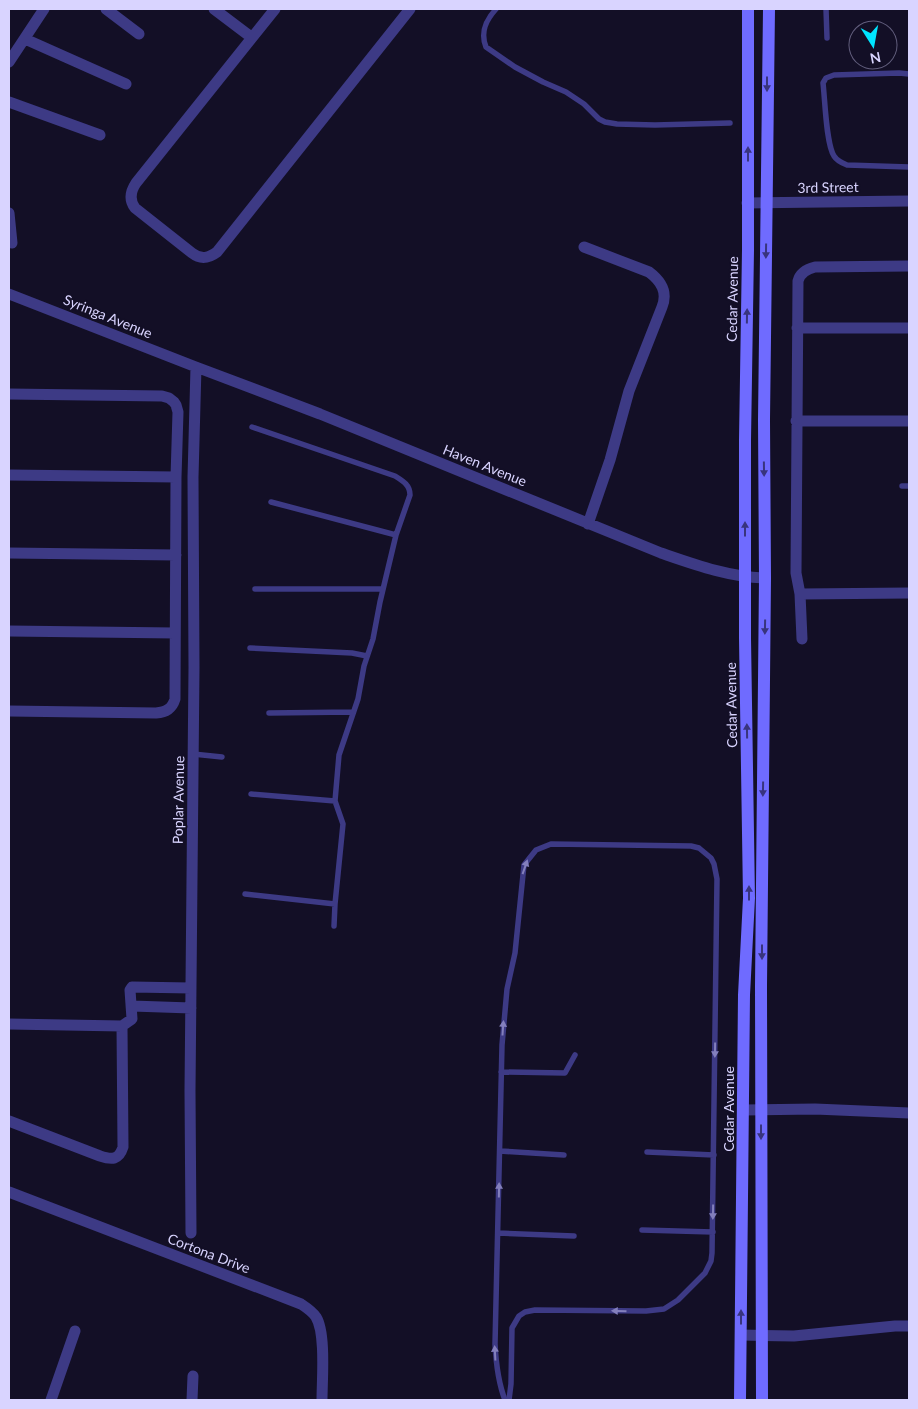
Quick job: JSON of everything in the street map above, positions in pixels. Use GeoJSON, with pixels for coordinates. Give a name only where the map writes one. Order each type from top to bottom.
{"type":"FeatureCollection","features":[{"type":"Feature","properties":{"kind":"main road","name":"Cedar Avenue"},"geometry":{"type":"LineString","coordinates":[[740,1400],[744,994],[749,898],[745,577],[748,9]]}},
{"type":"Feature","properties":{"kind":"main road"},"geometry":{"type":"LineString","coordinates":[[762,1400],[761,1110],[766,578],[764,420],[769,9]]}},
{"type":"Feature","properties":{"kind":"main road"},"geometry":{"type":"LineString","coordinates":[[748,813],[763,813]]}},
{"type":"Feature","properties":{"kind":"street"},"geometry":{"type":"LineString","coordinates":[[106,9],[139,34]]}},
{"type":"Feature","properties":{"kind":"street"},"geometry":{"type":"LineString","coordinates":[[214,9],[251,38]]}},
{"type":"Feature","properties":{"kind":"street"},"geometry":{"type":"LineString","coordinates":[[275,9],[136,183],[131,195],[132,204],[136,208],[192,254],[199,257],[209,257],[217,252],[410,9]]}},
{"type":"Feature","properties":{"kind":"street"},"geometry":{"type":"LineString","coordinates":[[9,62],[25,40],[39,11]]}},
{"type":"Feature","properties":{"kind":"street"},"geometry":{"type":"LineString","coordinates":[[25,40],[126,84]]}},
{"type":"Feature","properties":{"kind":"street"},"geometry":{"type":"LineString","coordinates":[[9,102],[100,135]]}},
{"type":"Feature","properties":{"kind":"street","name":"3rd Street"},"geometry":{"type":"LineString","coordinates":[[747,203],[909,201]]}},
{"type":"Feature","properties":{"kind":"street"},"geometry":{"type":"LineString","coordinates":[[9,213],[12,243]]}},
{"type":"Feature","properties":{"kind":"street"},"geometry":{"type":"LineString","coordinates":[[584,247],[649,272],[662,285],[665,297],[629,391],[610,460],[588,524]]}},
{"type":"Feature","properties":{"kind":"street"},"geometry":{"type":"LineString","coordinates":[[802,639],[800,594],[796,573],[796,421],[799,277],[810,268],[822,266],[909,266]]}},
{"type":"Feature","properties":{"kind":"street","name":"Syringa Avenue"},"geometry":{"type":"LineString","coordinates":[[9,294],[196,367]]}},
{"type":"Feature","properties":{"kind":"street"},"geometry":{"type":"LineString","coordinates":[[797,328],[909,328]]}},
{"type":"Feature","properties":{"kind":"street","name":"Haven Avenue"},"geometry":{"type":"LineString","coordinates":[[196,367],[320,414],[588,524],[684,561],[731,575],[766,578]]}},
{"type":"Feature","properties":{"kind":"street","name":"Poplar Avenue"},"geometry":{"type":"LineString","coordinates":[[191,1233],[193,477],[196,367]]}},
{"type":"Feature","properties":{"kind":"street"},"geometry":{"type":"LineString","coordinates":[[9,394],[162,396],[169,398],[176,405],[178,412],[175,699],[172,707],[166,711],[156,713],[9,711]]}},
{"type":"Feature","properties":{"kind":"street"},"geometry":{"type":"LineString","coordinates":[[796,421],[909,421]]}},
{"type":"Feature","properties":{"kind":"street"},"geometry":{"type":"LineString","coordinates":[[9,475],[176,477]]}},
{"type":"Feature","properties":{"kind":"street"},"geometry":{"type":"LineString","coordinates":[[9,553],[176,555]]}},
{"type":"Feature","properties":{"kind":"street"},"geometry":{"type":"LineString","coordinates":[[800,594],[909,594]]}},
{"type":"Feature","properties":{"kind":"street"},"geometry":{"type":"LineString","coordinates":[[9,630],[175,633]]}},
{"type":"Feature","properties":{"kind":"street"},"geometry":{"type":"LineString","coordinates":[[9,1024],[122,1026],[132,1019],[130,990],[132,987],[191,988]]}},
{"type":"Feature","properties":{"kind":"street"},"geometry":{"type":"LineString","coordinates":[[132,1006],[191,1008]]}},
{"type":"Feature","properties":{"kind":"street"},"geometry":{"type":"LineString","coordinates":[[9,1121],[100,1156],[114,1158],[118,1156],[123,1147],[122,1026]]}},
{"type":"Feature","properties":{"kind":"street"},"geometry":{"type":"LineString","coordinates":[[743,1110],[815,1109],[909,1113]]}},
{"type":"Feature","properties":{"kind":"street","name":"Cortona Drive"},"geometry":{"type":"LineString","coordinates":[[9,1192],[301,1304],[317,1318],[322,1334],[322,1400]]}},
{"type":"Feature","properties":{"kind":"street"},"geometry":{"type":"LineString","coordinates":[[741,1335],[794,1336],[909,1326]]}},
{"type":"Feature","properties":{"kind":"street"},"geometry":{"type":"LineString","coordinates":[[51,1400],[75,1331]]}},
{"type":"Feature","properties":{"kind":"street"},"geometry":{"type":"LineString","coordinates":[[192,1400],[194,1376]]}},
{"type":"Feature","properties":{"kind":"lane"},"geometry":{"type":"LineString","coordinates":[[496,9],[485,25],[483,32],[486,47],[528,74],[566,92],[587,106],[600,120],[610,124],[730,123]]}},
{"type":"Feature","properties":{"kind":"lane"},"geometry":{"type":"LineString","coordinates":[[826,9],[827,38]]}},
{"type":"Feature","properties":{"kind":"lane"},"geometry":{"type":"LineString","coordinates":[[909,74],[834,75],[826,78],[823,83],[830,145],[835,158],[847,165],[909,167]]}},
{"type":"Feature","properties":{"kind":"lane"},"geometry":{"type":"LineString","coordinates":[[252,427],[395,476],[402,480],[410,490],[396,535],[383,589],[374,639],[358,699],[338,755],[335,800],[344,824],[334,926]]}},
{"type":"Feature","properties":{"kind":"lane"},"geometry":{"type":"LineString","coordinates":[[270,502],[396,535]]}},
{"type":"Feature","properties":{"kind":"lane"},"geometry":{"type":"LineString","coordinates":[[255,588],[383,589]]}},
{"type":"Feature","properties":{"kind":"lane"},"geometry":{"type":"LineString","coordinates":[[250,648],[352,653],[368,656]]}},
{"type":"Feature","properties":{"kind":"lane"},"geometry":{"type":"LineString","coordinates":[[269,713],[353,712]]}},
{"type":"Feature","properties":{"kind":"lane"},"geometry":{"type":"LineString","coordinates":[[193,754],[222,757]]}},
{"type":"Feature","properties":{"kind":"lane"},"geometry":{"type":"LineString","coordinates":[[251,794],[335,800]]}},
{"type":"Feature","properties":{"kind":"lane"},"geometry":{"type":"LineString","coordinates":[[551,844],[678,845],[699,848],[710,858],[717,875],[713,1232],[711,1261],[705,1273],[671,1306],[646,1311],[535,1310],[518,1316],[512,1328],[511,1384],[507,1400],[499,1381],[495,1344],[502,1045],[507,989],[515,953],[524,864],[533,852],[551,844]]}},
{"type":"Feature","properties":{"kind":"lane"},"geometry":{"type":"LineString","coordinates":[[245,894],[335,904]]}},
{"type":"Feature","properties":{"kind":"lane"},"geometry":{"type":"LineString","coordinates":[[502,1072],[565,1073],[575,1056]]}},
{"type":"Feature","properties":{"kind":"lane"},"geometry":{"type":"LineString","coordinates":[[500,1151],[564,1155]]}},
{"type":"Feature","properties":{"kind":"lane"},"geometry":{"type":"LineString","coordinates":[[646,1152],[714,1155]]}},
{"type":"Feature","properties":{"kind":"lane"},"geometry":{"type":"LineString","coordinates":[[642,1230],[713,1232]]}},
{"type":"Feature","properties":{"kind":"lane"},"geometry":{"type":"LineString","coordinates":[[498,1233],[574,1236]]}}]}
